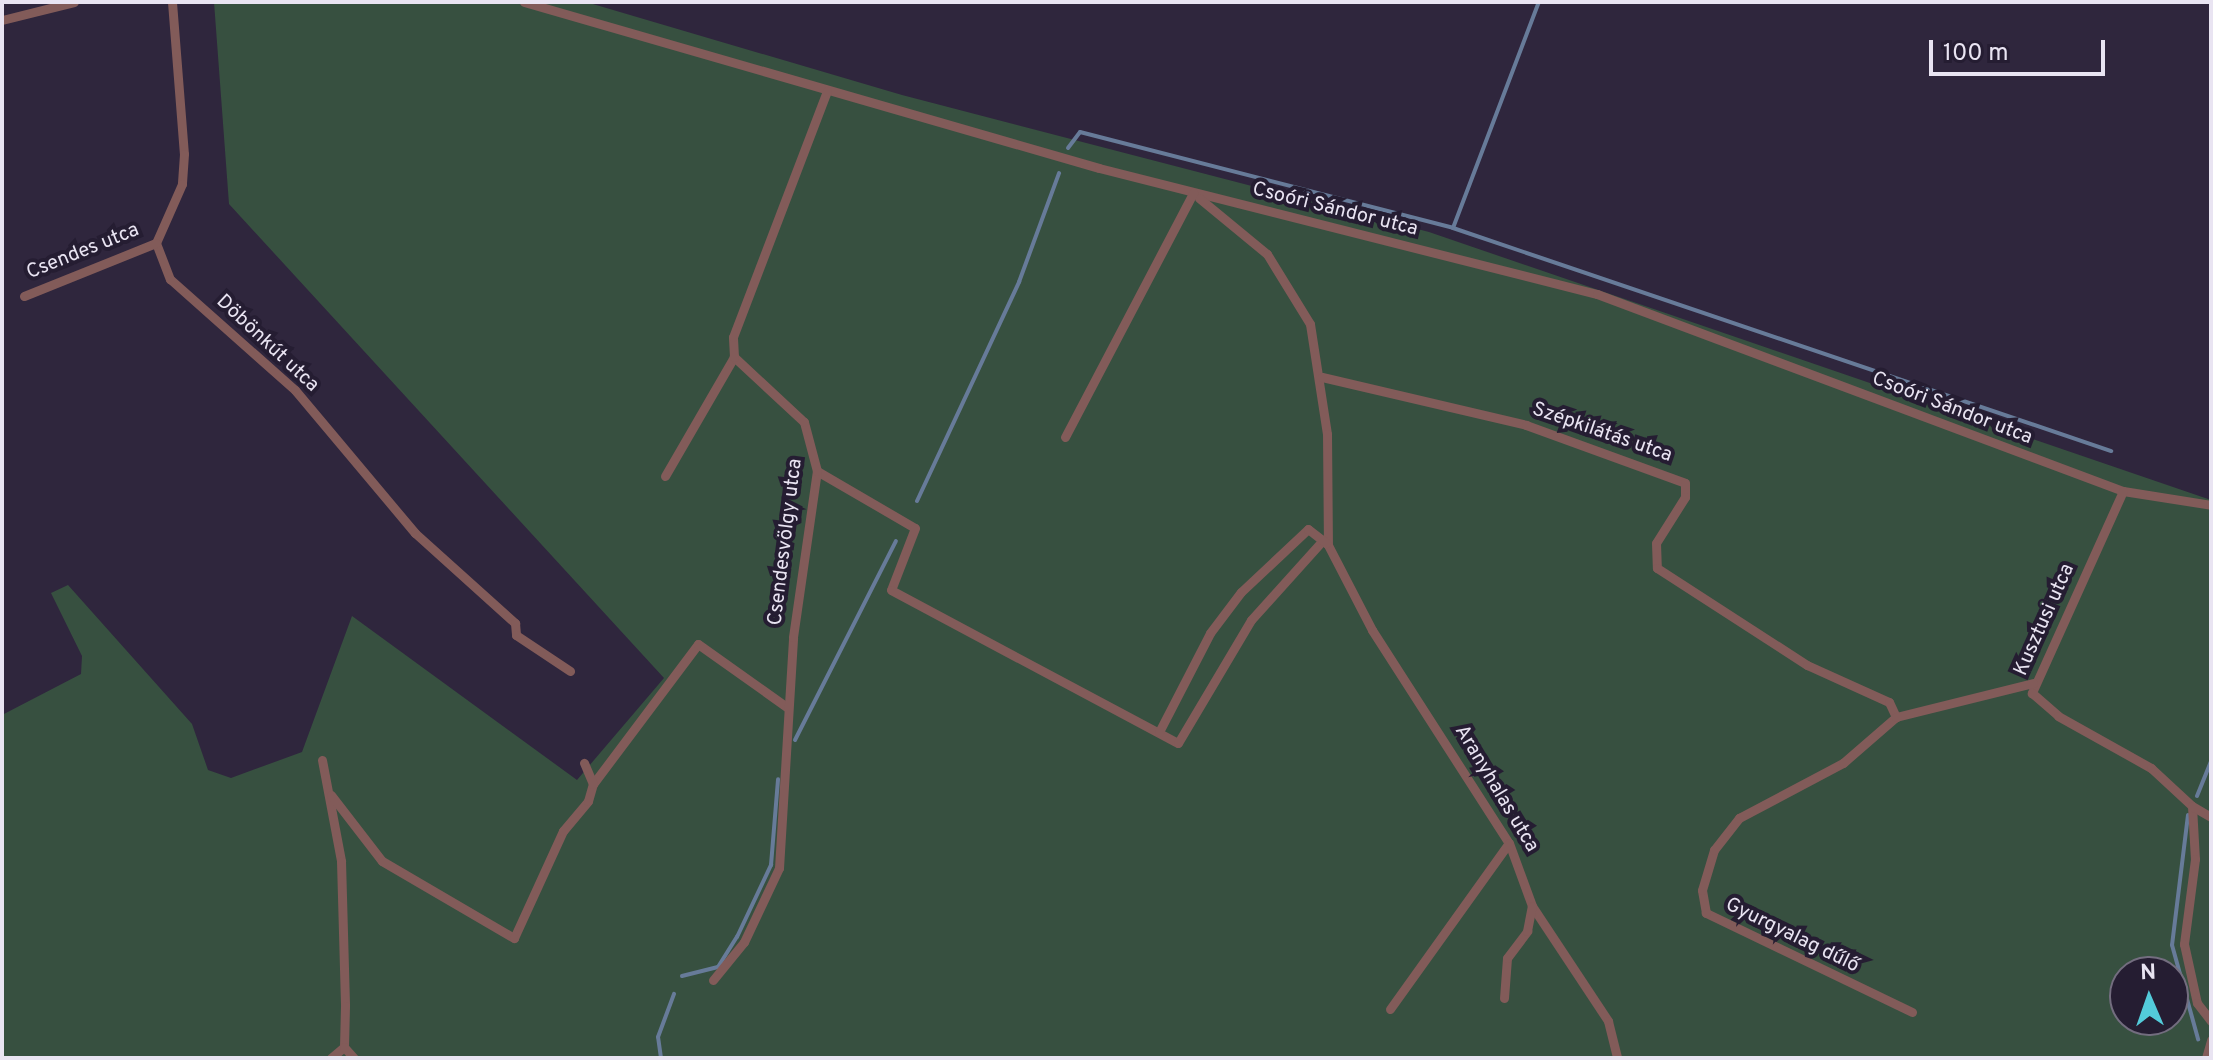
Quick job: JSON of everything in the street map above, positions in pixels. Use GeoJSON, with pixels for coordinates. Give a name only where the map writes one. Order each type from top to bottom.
{"type":"FeatureCollection","features":[{"type":"Feature","properties":{"kind":"street"},"geometry":{"type":"LineString","coordinates":[[2,20],[74,2]]}},
{"type":"Feature","properties":{"kind":"street"},"geometry":{"type":"LineString","coordinates":[[156,243],[182,184],[184,154],[172,2]]}},
{"type":"Feature","properties":{"kind":"street","name":"Csoóri Sándor utca"},"geometry":{"type":"LineString","coordinates":[[524,2],[1193,193],[1597,294],[2123,491],[2211,505]]}},
{"type":"Feature","properties":{"kind":"street"},"geometry":{"type":"LineString","coordinates":[[665,476],[734,357],[736,324],[827,91]]}},
{"type":"Feature","properties":{"kind":"street"},"geometry":{"type":"LineString","coordinates":[[1065,437],[1193,193]]}},
{"type":"Feature","properties":{"kind":"street","name":"Aranyhalas utca"},"geometry":{"type":"LineString","coordinates":[[1193,193],[1267,254],[1310,324],[1322,377],[1326,543],[1372,630],[1509,843],[1532,906],[1608,1021],[1617,1058]]}},
{"type":"Feature","properties":{"kind":"street","name":"Csendes utca"},"geometry":{"type":"LineString","coordinates":[[24,296],[156,243]]}},
{"type":"Feature","properties":{"kind":"street","name":"Döbönkút utca"},"geometry":{"type":"LineString","coordinates":[[156,243],[170,279],[295,390],[415,533],[515,623],[516,635],[570,671]]}},
{"type":"Feature","properties":{"kind":"street","name":"Csendesvölgy utca"},"geometry":{"type":"LineString","coordinates":[[713,980],[744,942],[779,868],[788,708],[817,471],[804,422],[734,357]]}},
{"type":"Feature","properties":{"kind":"street","name":"Szépkilátás utca"},"geometry":{"type":"LineString","coordinates":[[1322,377],[1526,425],[1685,483],[1685,497],[1656,543],[1657,568],[1807,665],[1889,702],[1896,717]]}},
{"type":"Feature","properties":{"kind":"street"},"geometry":{"type":"LineString","coordinates":[[817,471],[915,528],[891,590],[1178,743],[1251,620],[1326,543],[1308,529],[1241,592],[1210,633],[1159,732]]}},
{"type":"Feature","properties":{"kind":"street","name":"Kusztusi utca"},"geometry":{"type":"LineString","coordinates":[[2123,491],[2033,683],[2035,699],[2151,768],[2192,806]]}},
{"type":"Feature","properties":{"kind":"street"},"geometry":{"type":"LineString","coordinates":[[331,795],[382,861],[514,938],[593,784],[698,644],[788,708]]}},
{"type":"Feature","properties":{"kind":"street","name":"Gyurgyalag dűlő"},"geometry":{"type":"LineString","coordinates":[[1912,1012],[1793,959],[1706,913],[1700,903],[1714,850],[1739,818],[1843,763],[1896,717],[2033,683]]}},
{"type":"Feature","properties":{"kind":"street"},"geometry":{"type":"LineString","coordinates":[[322,760],[341,861],[344,1047],[354,1058]]}},
{"type":"Feature","properties":{"kind":"street"},"geometry":{"type":"LineString","coordinates":[[584,763],[593,784]]}},
{"type":"Feature","properties":{"kind":"street"},"geometry":{"type":"LineString","coordinates":[[2192,806],[2211,817]]}},
{"type":"Feature","properties":{"kind":"street"},"geometry":{"type":"LineString","coordinates":[[2192,806],[2195,859],[2184,944],[2208,1019]]}},
{"type":"Feature","properties":{"kind":"street"},"geometry":{"type":"LineString","coordinates":[[1390,1009],[1509,843]]}},
{"type":"Feature","properties":{"kind":"street"},"geometry":{"type":"LineString","coordinates":[[1504,998],[1507,958],[1527,931],[1532,906]]}},
{"type":"Feature","properties":{"kind":"street"},"geometry":{"type":"LineString","coordinates":[[2206,1058],[2211,1040]]}},
{"type":"Feature","properties":{"kind":"street"},"geometry":{"type":"LineString","coordinates":[[331,1058],[344,1047]]}},
{"type":"Feature","properties":{"kind":"green space"},"geometry":{"type":"Polygon","coordinates":[[[214,2],[586,2],[902,95],[1429,232],[2211,500],[2211,1058],[2,1058],[2,715],[81,674],[82,656],[51,593],[68,585],[192,724],[208,770],[231,778],[302,752],[352,616],[577,780],[664,678],[229,204],[214,2]]]}},
{"type":"Feature","properties":{"kind":"waterway"},"geometry":{"type":"LineString","coordinates":[[1453,228],[1539,2]]}},
{"type":"Feature","properties":{"kind":"waterway"},"geometry":{"type":"LineString","coordinates":[[1068,148],[1080,132],[1453,228],[2111,451]]}},
{"type":"Feature","properties":{"kind":"waterway"},"geometry":{"type":"LineString","coordinates":[[917,501],[1019,282],[1059,173]]}},
{"type":"Feature","properties":{"kind":"waterway"},"geometry":{"type":"LineString","coordinates":[[795,740],[896,541]]}},
{"type":"Feature","properties":{"kind":"waterway"},"geometry":{"type":"LineString","coordinates":[[2197,796],[2211,761]]}},
{"type":"Feature","properties":{"kind":"waterway"},"geometry":{"type":"LineString","coordinates":[[682,976],[718,967],[737,937],[771,865],[778,779]]}},
{"type":"Feature","properties":{"kind":"waterway"},"geometry":{"type":"LineString","coordinates":[[2188,815],[2172,945],[2198,1039]]}},
{"type":"Feature","properties":{"kind":"waterway"},"geometry":{"type":"LineString","coordinates":[[661,1058],[658,1037],[674,994]]}}]}
